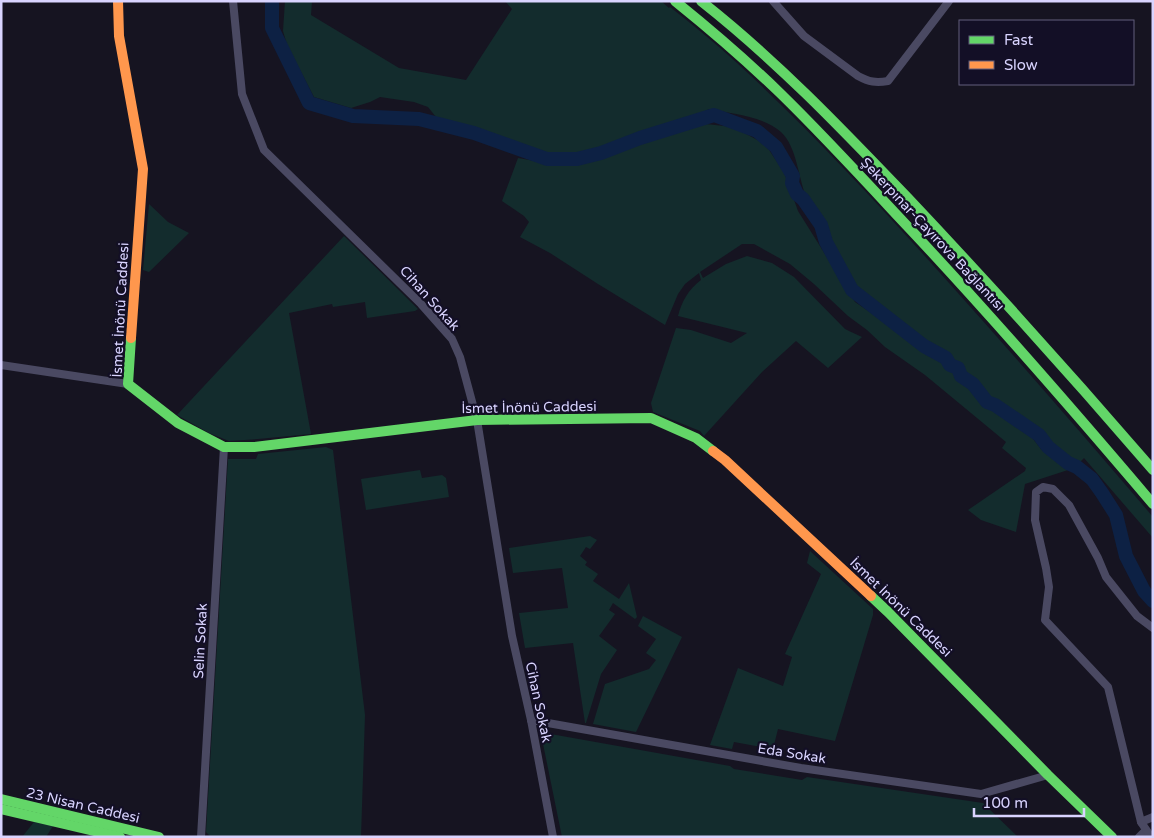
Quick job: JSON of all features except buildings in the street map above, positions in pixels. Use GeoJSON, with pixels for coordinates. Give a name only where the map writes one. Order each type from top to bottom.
{"type":"FeatureCollection","features":[{"type":"Feature","properties":{"kind":"main road","name":"İsmet İnönü Caddesi"},"geometry":{"type":"LineString","coordinates":[[118,1],[119,36],[143,169],[128,384],[178,423],[224,447],[254,447],[477,420],[651,418],[696,438],[725,460],[888,612],[1048,775],[1112,837]]}},
{"type":"Feature","properties":{"kind":"main road","name":"Şekerpınar-Çayırova Bağlantısı"},"geometry":{"type":"LineString","coordinates":[[674,1],[726,43],[780,93],[838,152],[992,318],[1153,504]]}},
{"type":"Feature","properties":{"kind":"main road","name":"Şekerpınar-Çayırova Bağlantısı"},"geometry":{"type":"LineString","coordinates":[[701,1],[745,36],[796,82],[962,255],[1101,408],[1153,470]]}},
{"type":"Feature","properties":{"kind":"main road"},"geometry":{"type":"LineString","coordinates":[[1055,357],[1123,421],[1153,455]]}},
{"type":"Feature","properties":{"kind":"main road","name":"23 Nisan Caddesi"},"geometry":{"type":"LineString","coordinates":[[1,799],[159,837]]}},
{"type":"Feature","properties":{"kind":"main road","name":"23 Nisan Caddesi"},"geometry":{"type":"LineString","coordinates":[[3,811],[120,837]]}},
{"type":"Feature","properties":{"kind":"street","name":"Cihan Sokak"},"geometry":{"type":"LineString","coordinates":[[233,1],[242,94],[264,150],[421,304],[452,339],[460,357],[477,420],[512,636],[531,720],[553,837]]}},
{"type":"Feature","properties":{"kind":"street"},"geometry":{"type":"LineString","coordinates":[[774,1],[804,36],[866,81],[879,82],[888,81],[949,1]]}},
{"type":"Feature","properties":{"kind":"street"},"geometry":{"type":"LineString","coordinates":[[1,365],[128,384]]}},
{"type":"Feature","properties":{"kind":"street","name":"Selin Sokak"},"geometry":{"type":"LineString","coordinates":[[201,837],[224,447]]}},
{"type":"Feature","properties":{"kind":"street"},"geometry":{"type":"LineString","coordinates":[[1138,837],[1148,833],[1141,822],[1108,688],[1045,620],[1049,586],[1036,520],[1036,492],[1043,487],[1053,489],[1069,505],[1098,558],[1106,577],[1137,616],[1153,628]]}},
{"type":"Feature","properties":{"kind":"street","name":"Eda Sokak"},"geometry":{"type":"LineString","coordinates":[[531,720],[801,768],[981,794],[1048,775]]}},
{"type":"Feature","properties":{"kind":"street"},"geometry":{"type":"LineString","coordinates":[[1141,822],[1153,817]]}},
{"type":"Feature","properties":{"kind":"green space"},"geometry":{"type":"Polygon","coordinates":[[[285,1],[312,1],[311,15],[399,68],[466,80],[512,9],[505,1],[661,1],[712,41],[765,89],[846,170],[898,226],[1153,517],[1153,538],[1084,458],[1076,466],[1055,450],[1038,430],[1024,419],[989,398],[949,356],[914,335],[867,297],[856,291],[824,226],[808,200],[791,146],[781,132],[774,127],[747,116],[709,109],[688,120],[612,144],[603,149],[578,155],[545,156],[490,134],[436,117],[428,107],[414,102],[380,97],[351,108],[314,97],[287,45],[283,31],[285,1]]]}},
{"type":"Feature","properties":{"kind":"green space"},"geometry":{"type":"Polygon","coordinates":[[[697,123],[733,127],[765,144],[784,172],[798,211],[855,302],[938,358],[984,405],[1027,431],[1041,449],[1068,470],[1025,484],[1016,532],[981,520],[968,510],[1025,471],[1026,468],[1002,448],[1006,442],[925,375],[885,347],[790,264],[754,244],[742,244],[700,272],[703,278],[726,264],[747,256],[772,263],[794,277],[845,329],[862,337],[828,368],[796,341],[762,372],[704,436],[700,431],[653,412],[651,403],[676,328],[691,330],[731,343],[747,333],[678,316],[686,296],[701,280],[699,273],[685,284],[678,294],[665,325],[550,253],[520,237],[529,222],[524,216],[502,201],[518,158],[553,164],[604,157],[637,141],[697,123]]]}},
{"type":"Feature","properties":{"kind":"green space"},"geometry":{"type":"Polygon","coordinates":[[[149,204],[168,222],[189,233],[149,272],[143,270],[149,204]]]}},
{"type":"Feature","properties":{"kind":"green space"},"geometry":{"type":"Polygon","coordinates":[[[344,236],[418,309],[367,318],[365,302],[333,307],[332,304],[289,313],[311,434],[229,441],[209,433],[177,415],[344,236]]]}},
{"type":"Feature","properties":{"kind":"green space"},"geometry":{"type":"Polygon","coordinates":[[[326,447],[333,450],[365,715],[361,837],[211,837],[206,832],[228,459],[256,459],[258,454],[326,447]]]}},
{"type":"Feature","properties":{"kind":"green space"},"geometry":{"type":"Polygon","coordinates":[[[420,470],[422,478],[442,475],[446,478],[449,497],[366,510],[361,479],[420,470]]]}},
{"type":"Feature","properties":{"kind":"green space"},"geometry":{"type":"Polygon","coordinates":[[[590,536],[597,540],[590,549],[586,547],[580,556],[587,562],[585,565],[598,574],[593,581],[619,599],[629,583],[637,617],[635,619],[613,603],[609,610],[615,614],[599,636],[617,650],[601,674],[585,723],[573,643],[525,648],[519,613],[568,608],[562,568],[513,573],[509,548],[590,536]]]}},
{"type":"Feature","properties":{"kind":"green space"},"geometry":{"type":"Polygon","coordinates":[[[810,551],[873,609],[873,615],[835,741],[778,729],[773,749],[734,742],[732,749],[710,745],[738,668],[783,686],[792,657],[785,654],[821,574],[807,563],[810,551]]]}},
{"type":"Feature","properties":{"kind":"green space"},"geometry":{"type":"Polygon","coordinates":[[[643,616],[682,637],[636,732],[593,724],[605,684],[649,669],[656,660],[646,653],[656,639],[638,626],[643,616]]]}},
{"type":"Feature","properties":{"kind":"green space"},"geometry":{"type":"Polygon","coordinates":[[[545,733],[802,780],[807,777],[983,803],[1018,837],[562,837],[541,734],[545,733]]]}},
{"type":"Feature","properties":{"kind":"green space"},"geometry":{"type":"Polygon","coordinates":[[[34,822],[53,826],[46,837],[22,837],[34,822]]]}},
{"type":"Feature","properties":{"kind":"waterway"},"geometry":{"type":"LineString","coordinates":[[272,1],[272,28],[309,103],[353,116],[419,119],[474,133],[547,159],[577,159],[601,153],[640,138],[714,115],[757,131],[776,147],[793,176],[792,183],[797,194],[803,199],[821,225],[826,242],[852,290],[924,346],[946,358],[950,365],[958,368],[961,376],[973,384],[987,402],[995,405],[1039,435],[1048,447],[1092,479],[1116,515],[1126,556],[1144,591],[1153,601]]}},
{"type":"Feature","properties":{"kind":"traffic: fast"},"geometry":{"type":"LineString","coordinates":[[675,1],[755,69],[838,152],[994,320],[1153,504]]}},
{"type":"Feature","properties":{"kind":"traffic: fast"},"geometry":{"type":"LineString","coordinates":[[701,1],[756,47],[833,120],[938,230],[1153,470]]}},
{"type":"Feature","properties":{"kind":"traffic: fast"},"geometry":{"type":"LineString","coordinates":[[131,338],[128,384],[178,423],[224,447],[254,447],[477,420],[651,418],[696,438],[713,451]]}},
{"type":"Feature","properties":{"kind":"traffic: fast"},"geometry":{"type":"LineString","coordinates":[[871,596],[1112,837]]}},
{"type":"Feature","properties":{"kind":"traffic: fast"},"geometry":{"type":"LineString","coordinates":[[1,799],[159,837]]}},
{"type":"Feature","properties":{"kind":"traffic: fast"},"geometry":{"type":"LineString","coordinates":[[1,809],[120,837]]}},
{"type":"Feature","properties":{"kind":"traffic: slow"},"geometry":{"type":"LineString","coordinates":[[118,1],[119,36],[143,169],[131,338]]}},
{"type":"Feature","properties":{"kind":"traffic: slow"},"geometry":{"type":"LineString","coordinates":[[713,451],[871,596]]}}]}
